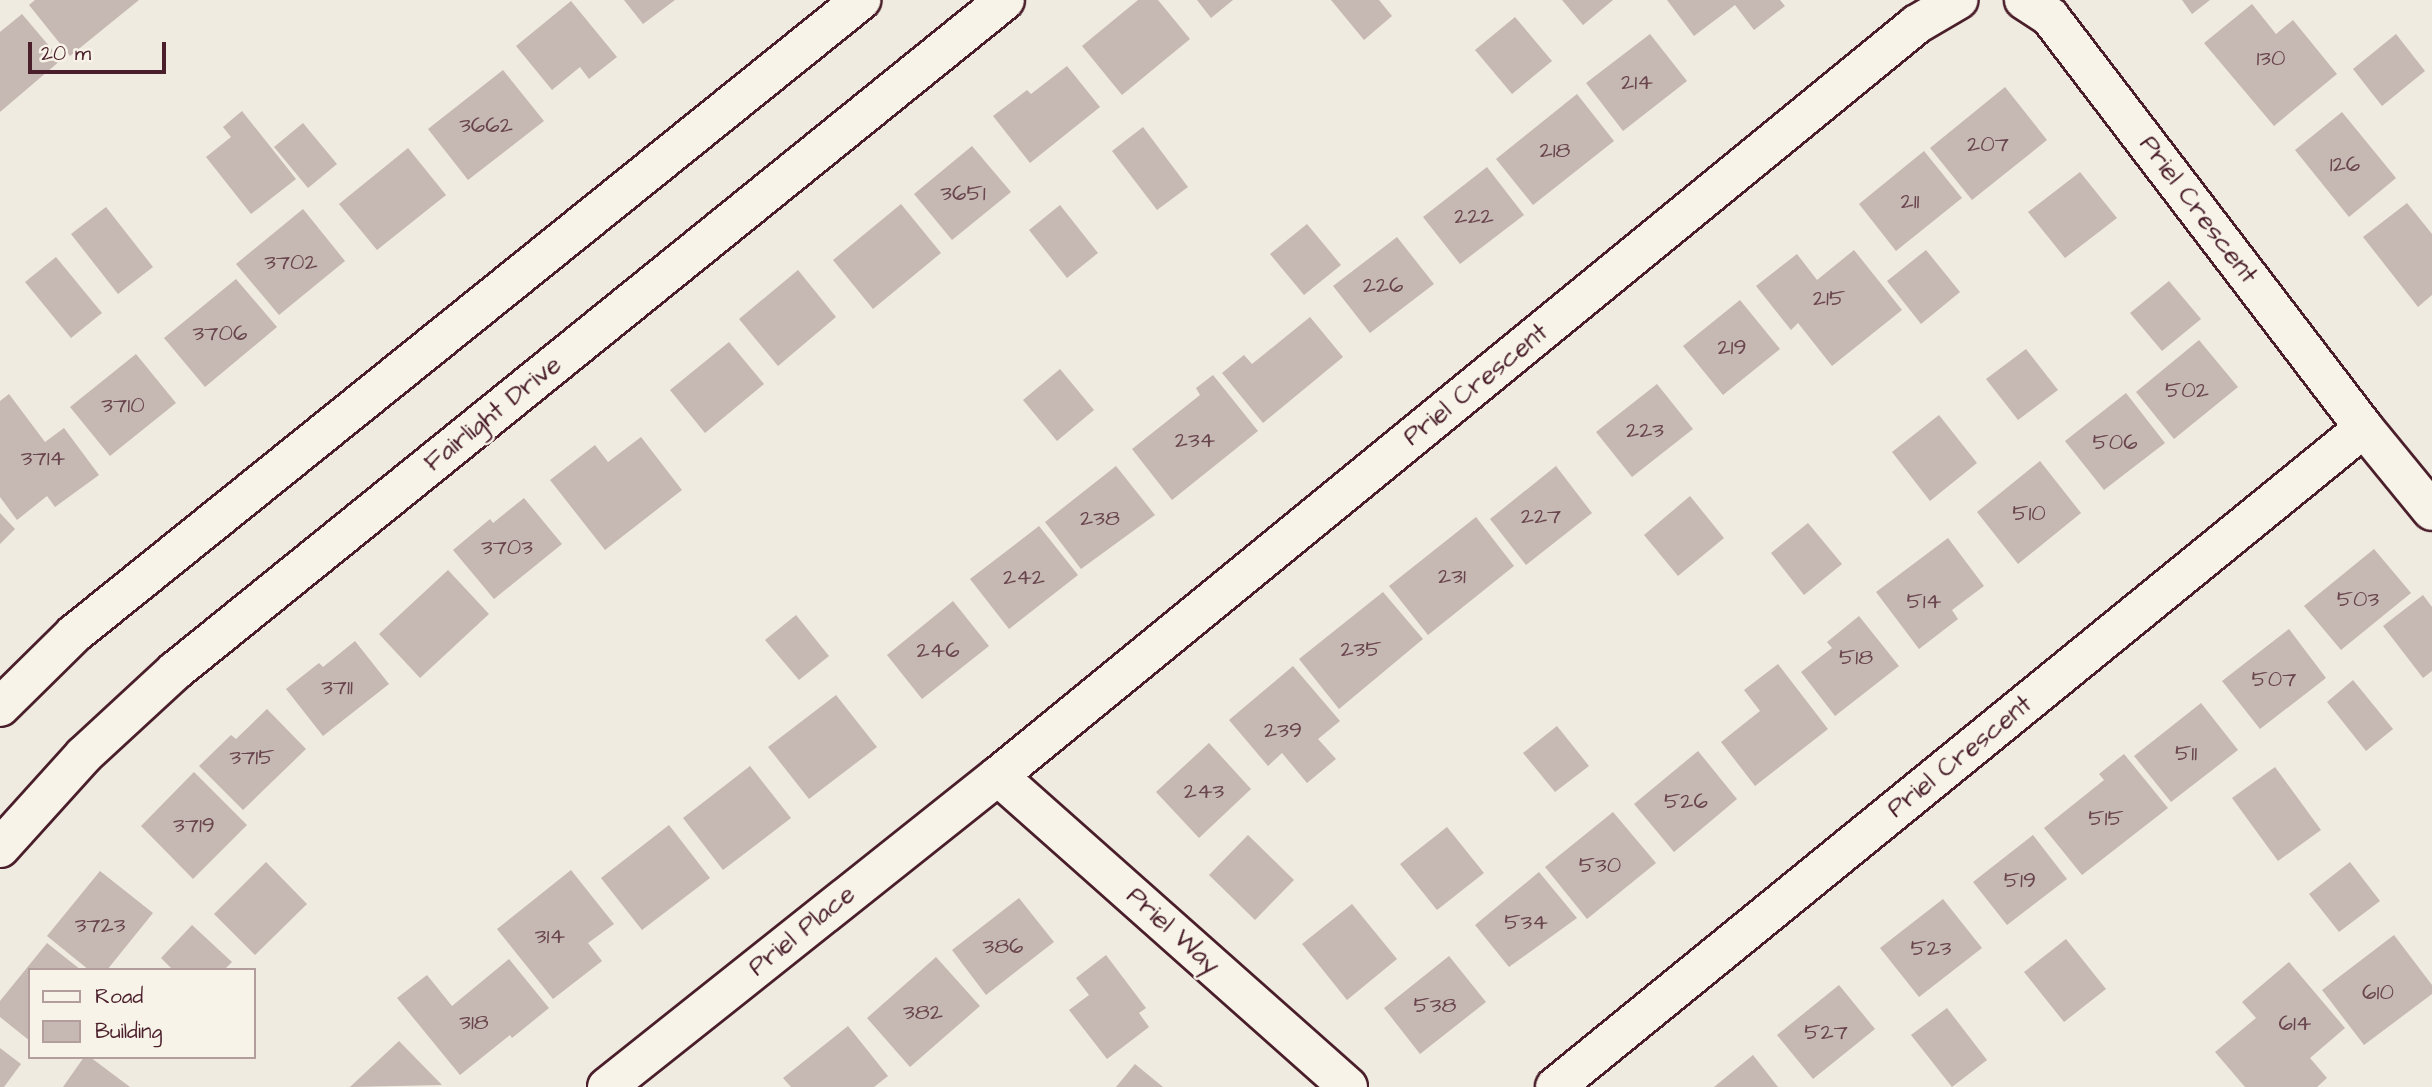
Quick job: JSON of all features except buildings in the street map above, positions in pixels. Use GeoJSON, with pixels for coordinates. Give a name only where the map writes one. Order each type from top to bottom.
{"type":"FeatureCollection","features":[{"type":"Feature","properties":{"kind":"street"},"geometry":{"type":"LineString","coordinates":[[0,708],[74,634],[861,0]]}},
{"type":"Feature","properties":{"kind":"street","name":"Fairlight Drive"},"geometry":{"type":"LineString","coordinates":[[0,848],[84,755],[175,671],[1004,0]]}},
{"type":"Feature","properties":{"kind":"street","name":"Priel Crescent"},"geometry":{"type":"LineString","coordinates":[[998,776],[1906,33],[1958,0]]}},
{"type":"Feature","properties":{"kind":"street","name":"Priel Crescent"},"geometry":{"type":"LineString","coordinates":[[2024,0],[2050,17],[2364,428],[2432,511]]}},
{"type":"Feature","properties":{"kind":"street","name":"Priel Crescent"},"geometry":{"type":"LineString","coordinates":[[1555,1087],[2364,428]]}},
{"type":"Feature","properties":{"kind":"street","name":"Priel Place"},"geometry":{"type":"LineString","coordinates":[[607,1087],[998,776]]}},
{"type":"Feature","properties":{"kind":"street","name":"Priel Way"},"geometry":{"type":"LineString","coordinates":[[998,776],[1348,1087]]}}]}
